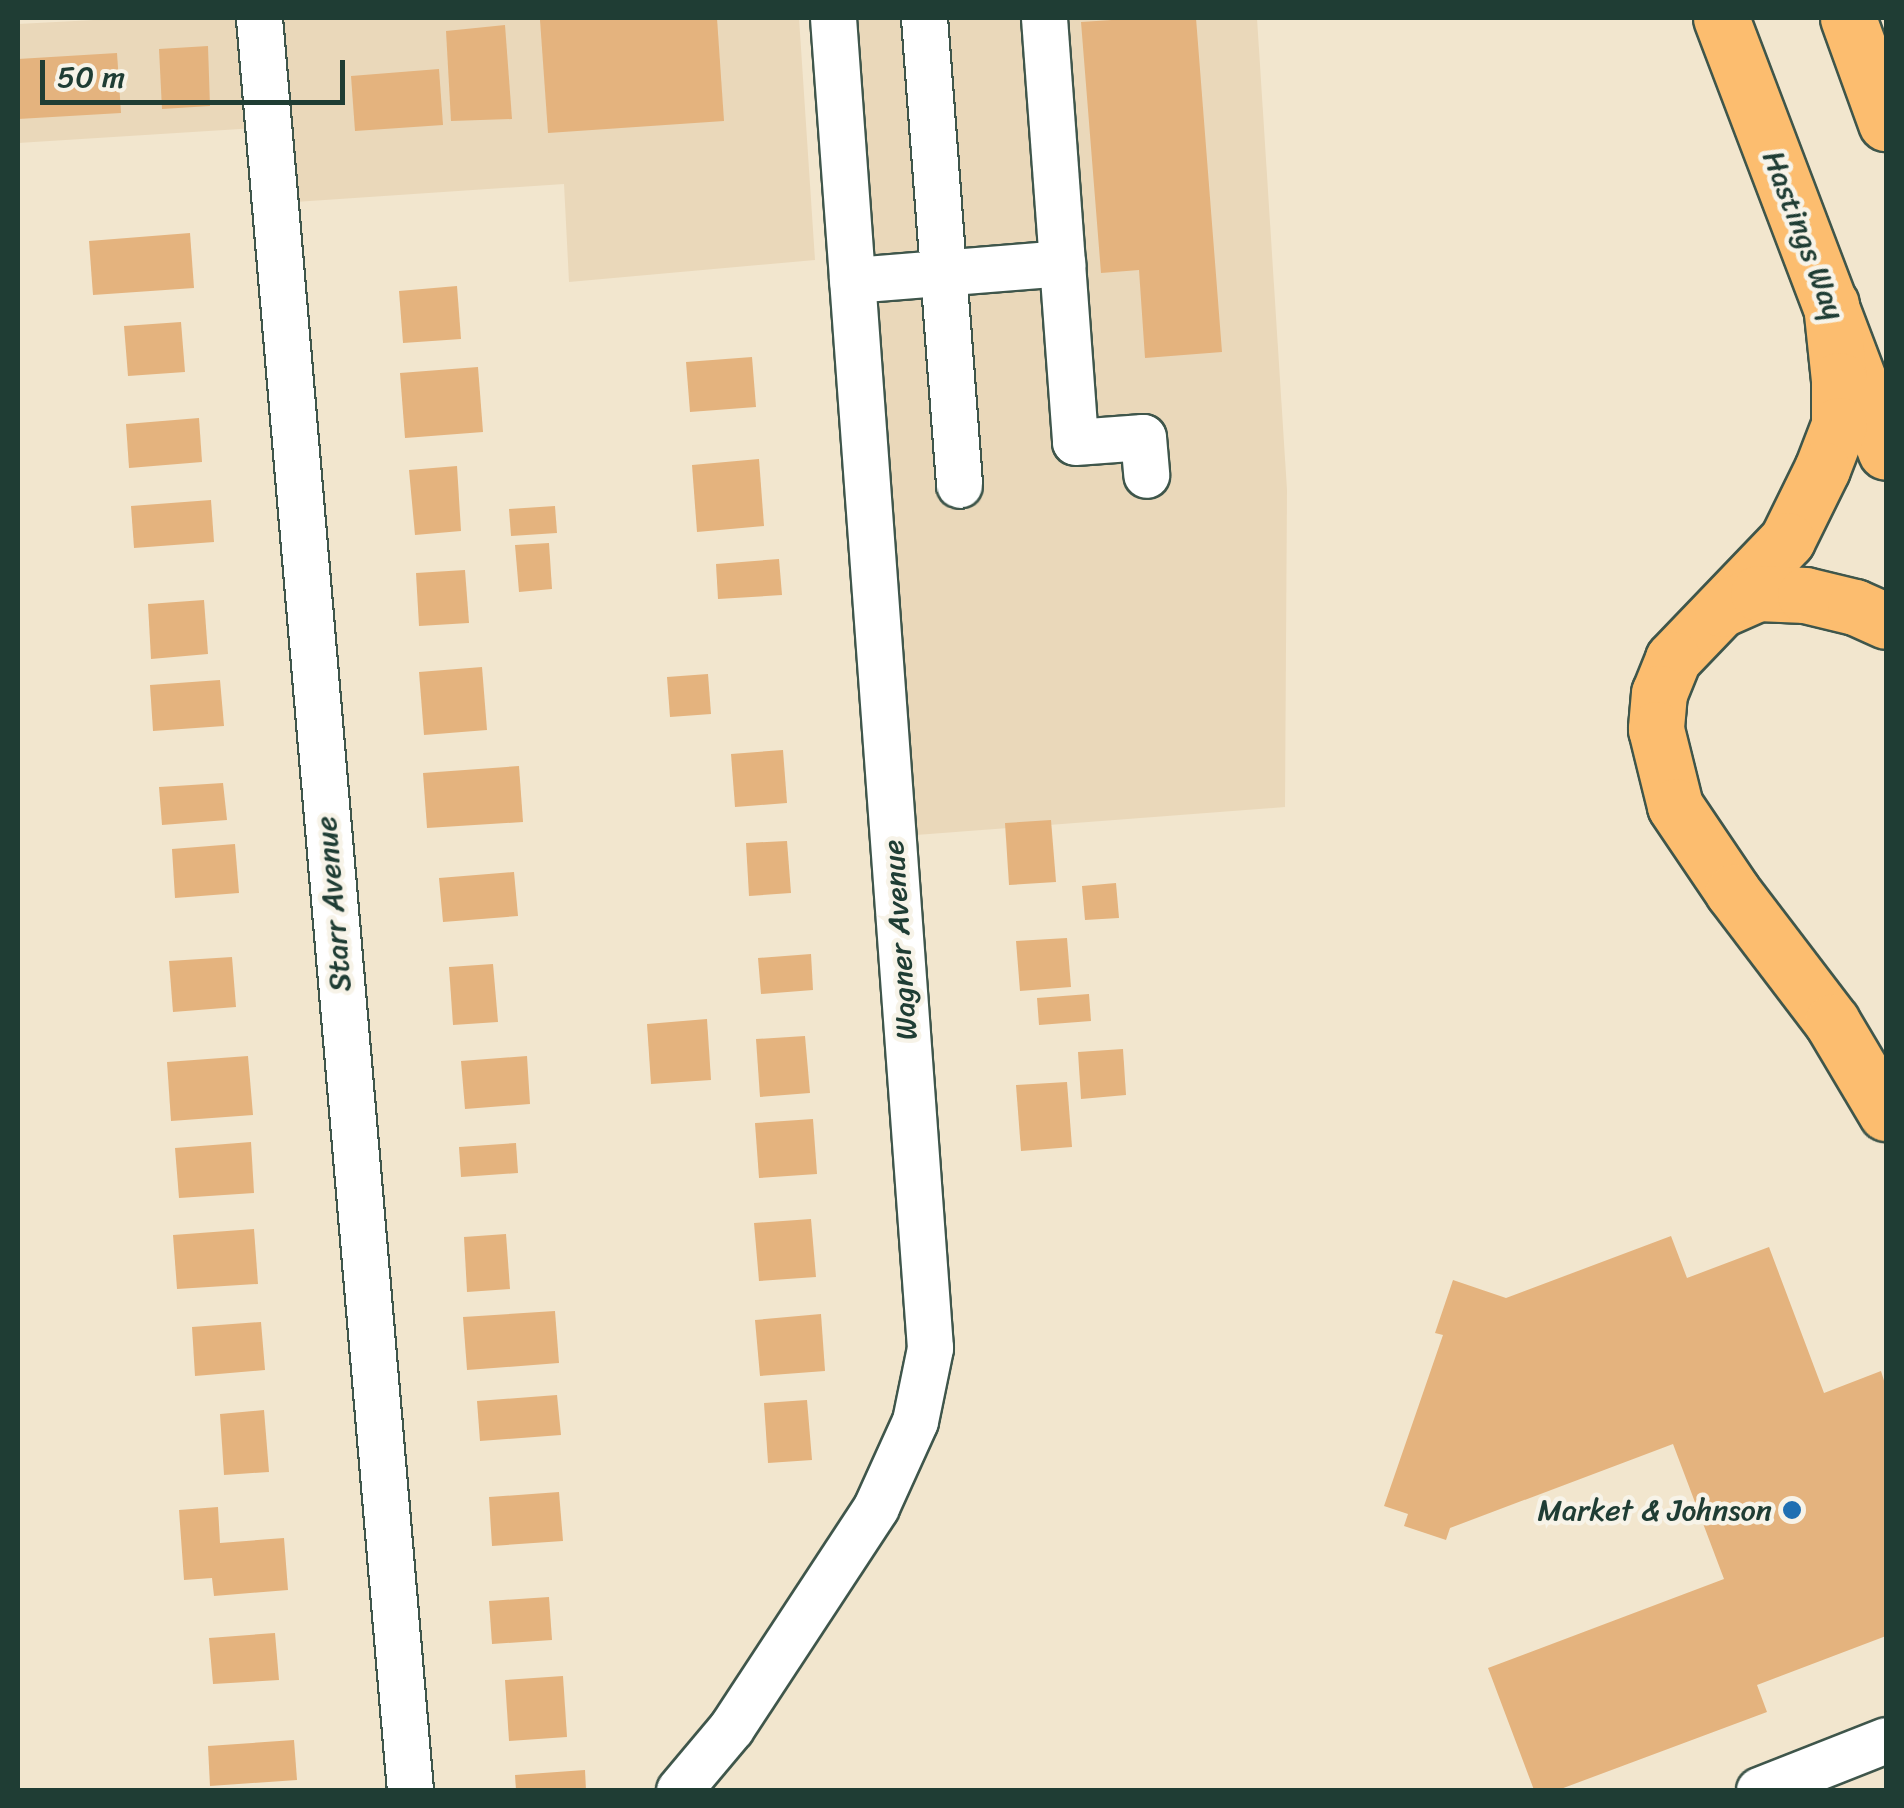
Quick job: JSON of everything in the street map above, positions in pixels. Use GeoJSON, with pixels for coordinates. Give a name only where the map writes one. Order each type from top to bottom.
{"type":"FeatureCollection","features":[{"type":"Feature","properties":{"kind":"main road","name":"Hastings Way"},"geometry":{"type":"LineString","coordinates":[[1721,18],[1886,452]]}},
{"type":"Feature","properties":{"kind":"main road"},"geometry":{"type":"LineString","coordinates":[[1857,29],[1886,123]]}},
{"type":"Feature","properties":{"kind":"main road"},"geometry":{"type":"LineString","coordinates":[[1830,304],[1839,380],[1838,425],[1811,495],[1787,540],[1673,659],[1659,692],[1656,729],[1675,806],[1733,892],[1832,1022],[1886,1113]]}},
{"type":"Feature","properties":{"kind":"main road"},"geometry":{"type":"LineString","coordinates":[[1722,609],[1758,592],[1805,595],[1855,607],[1886,622]]}},
{"type":"Feature","properties":{"kind":"street","name":"Starr Avenue"},"geometry":{"type":"LineString","coordinates":[[260,18],[410,1790]]}},
{"type":"Feature","properties":{"kind":"street","name":"Wagner Avenue"},"geometry":{"type":"LineString","coordinates":[[678,1790],[731,1728],[876,1507],[915,1421],[930,1348],[833,18]]}},
{"type":"Feature","properties":{"kind":"street"},"geometry":{"type":"LineString","coordinates":[[924,18],[959,486]]}},
{"type":"Feature","properties":{"kind":"street"},"geometry":{"type":"LineString","coordinates":[[1044,18],[1075,442],[1143,437],[1146,475]]}},
{"type":"Feature","properties":{"kind":"street"},"geometry":{"type":"LineString","coordinates":[[852,280],[1062,263]]}},
{"type":"Feature","properties":{"kind":"street"},"geometry":{"type":"LineString","coordinates":[[1759,1790],[1886,1740]]}},
{"type":"Feature","properties":{"kind":"shaded area"},"geometry":{"type":"Polygon","coordinates":[[[132,18],[799,18],[815,260],[569,282],[564,184],[295,202],[286,126],[18,143],[18,24],[132,18]]]}},
{"type":"Feature","properties":{"kind":"shaded area"},"geometry":{"type":"Polygon","coordinates":[[[855,18],[1257,18],[1287,490],[1285,807],[916,835],[855,18]]]}},
{"type":"Feature","properties":{"kind":"building"},"geometry":{"type":"Polygon","coordinates":[[[717,18],[724,121],[548,133],[540,20],[717,18]]]}},
{"type":"Feature","properties":{"kind":"building"},"geometry":{"type":"Polygon","coordinates":[[[1196,18],[1222,352],[1145,358],[1139,270],[1101,273],[1081,22],[1196,18]]]}},
{"type":"Feature","properties":{"kind":"building"},"geometry":{"type":"Polygon","coordinates":[[[505,25],[512,119],[451,121],[446,31],[505,25]]]}},
{"type":"Feature","properties":{"kind":"building"},"geometry":{"type":"Polygon","coordinates":[[[208,46],[210,106],[162,109],[159,49],[208,46]]]}},
{"type":"Feature","properties":{"kind":"building"},"geometry":{"type":"Polygon","coordinates":[[[117,53],[121,113],[18,119],[18,59],[117,53]]]}},
{"type":"Feature","properties":{"kind":"building"},"geometry":{"type":"Polygon","coordinates":[[[439,69],[443,125],[355,131],[351,76],[439,69]]]}},
{"type":"Feature","properties":{"kind":"building"},"geometry":{"type":"Polygon","coordinates":[[[190,233],[194,288],[93,295],[89,241],[190,233]]]}},
{"type":"Feature","properties":{"kind":"building"},"geometry":{"type":"Polygon","coordinates":[[[457,286],[461,339],[403,343],[399,291],[457,286]]]}},
{"type":"Feature","properties":{"kind":"building"},"geometry":{"type":"Polygon","coordinates":[[[181,322],[185,372],[128,376],[124,326],[181,322]]]}},
{"type":"Feature","properties":{"kind":"building"},"geometry":{"type":"Polygon","coordinates":[[[752,357],[756,407],[690,412],[686,362],[752,357]]]}},
{"type":"Feature","properties":{"kind":"building"},"geometry":{"type":"Polygon","coordinates":[[[478,367],[483,432],[405,438],[400,373],[478,367]]]}},
{"type":"Feature","properties":{"kind":"building"},"geometry":{"type":"Polygon","coordinates":[[[199,418],[202,462],[129,468],[126,424],[199,418]]]}},
{"type":"Feature","properties":{"kind":"building"},"geometry":{"type":"Polygon","coordinates":[[[759,459],[764,526],[697,532],[692,465],[759,459]]]}},
{"type":"Feature","properties":{"kind":"building"},"geometry":{"type":"Polygon","coordinates":[[[457,466],[461,531],[415,535],[409,470],[457,466]]]}},
{"type":"Feature","properties":{"kind":"building"},"geometry":{"type":"Polygon","coordinates":[[[211,500],[214,542],[134,548],[131,506],[211,500]]]}},
{"type":"Feature","properties":{"kind":"building"},"geometry":{"type":"Polygon","coordinates":[[[555,506],[557,533],[511,536],[509,509],[555,506]]]}},
{"type":"Feature","properties":{"kind":"building"},"geometry":{"type":"Polygon","coordinates":[[[549,543],[552,589],[519,592],[515,545],[549,543]]]}},
{"type":"Feature","properties":{"kind":"building"},"geometry":{"type":"Polygon","coordinates":[[[779,559],[782,595],[718,599],[716,564],[779,559]]]}},
{"type":"Feature","properties":{"kind":"building"},"geometry":{"type":"Polygon","coordinates":[[[465,570],[469,623],[419,626],[416,573],[465,570]]]}},
{"type":"Feature","properties":{"kind":"building"},"geometry":{"type":"Polygon","coordinates":[[[204,600],[208,654],[151,659],[148,604],[204,600]]]}},
{"type":"Feature","properties":{"kind":"building"},"geometry":{"type":"Polygon","coordinates":[[[482,667],[487,730],[424,735],[419,672],[482,667]]]}},
{"type":"Feature","properties":{"kind":"building"},"geometry":{"type":"Polygon","coordinates":[[[708,674],[711,714],[670,717],[667,677],[708,674]]]}},
{"type":"Feature","properties":{"kind":"building"},"geometry":{"type":"Polygon","coordinates":[[[220,680],[224,726],[153,731],[150,685],[220,680]]]}},
{"type":"Feature","properties":{"kind":"building"},"geometry":{"type":"Polygon","coordinates":[[[783,750],[787,803],[735,807],[731,754],[783,750]]]}},
{"type":"Feature","properties":{"kind":"building"},"geometry":{"type":"Polygon","coordinates":[[[519,766],[523,822],[427,828],[423,773],[519,766]]]}},
{"type":"Feature","properties":{"kind":"building"},"geometry":{"type":"Polygon","coordinates":[[[223,783],[227,820],[162,825],[159,787],[223,783]]]}},
{"type":"Feature","properties":{"kind":"building"},"geometry":{"type":"Polygon","coordinates":[[[1051,820],[1056,882],[1009,885],[1005,823],[1051,820]]]}},
{"type":"Feature","properties":{"kind":"building"},"geometry":{"type":"Polygon","coordinates":[[[787,841],[791,893],[749,896],[746,843],[787,841]]]}},
{"type":"Feature","properties":{"kind":"building"},"geometry":{"type":"Polygon","coordinates":[[[235,844],[239,893],[175,898],[172,849],[235,844]]]}},
{"type":"Feature","properties":{"kind":"building"},"geometry":{"type":"Polygon","coordinates":[[[514,872],[518,916],[443,922],[439,878],[514,872]]]}},
{"type":"Feature","properties":{"kind":"building"},"geometry":{"type":"Polygon","coordinates":[[[1116,883],[1119,918],[1085,920],[1082,886],[1116,883]]]}},
{"type":"Feature","properties":{"kind":"building"},"geometry":{"type":"Polygon","coordinates":[[[1067,938],[1071,987],[1020,991],[1016,941],[1067,938]]]}},
{"type":"Feature","properties":{"kind":"building"},"geometry":{"type":"Polygon","coordinates":[[[811,954],[813,990],[761,994],[758,958],[811,954]]]}},
{"type":"Feature","properties":{"kind":"building"},"geometry":{"type":"Polygon","coordinates":[[[232,957],[236,1007],[173,1012],[169,961],[232,957]]]}},
{"type":"Feature","properties":{"kind":"building"},"geometry":{"type":"Polygon","coordinates":[[[493,964],[498,1022],[453,1025],[449,967],[493,964]]]}},
{"type":"Feature","properties":{"kind":"building"},"geometry":{"type":"Polygon","coordinates":[[[1089,994],[1091,1021],[1039,1025],[1037,998],[1089,994]]]}},
{"type":"Feature","properties":{"kind":"building"},"geometry":{"type":"Polygon","coordinates":[[[707,1019],[711,1080],[651,1084],[647,1024],[707,1019]]]}},
{"type":"Feature","properties":{"kind":"building"},"geometry":{"type":"Polygon","coordinates":[[[805,1036],[810,1093],[760,1097],[756,1039],[805,1036]]]}},
{"type":"Feature","properties":{"kind":"building"},"geometry":{"type":"Polygon","coordinates":[[[1123,1049],[1126,1095],[1081,1099],[1078,1052],[1123,1049]]]}},
{"type":"Feature","properties":{"kind":"building"},"geometry":{"type":"Polygon","coordinates":[[[248,1056],[253,1115],[171,1121],[167,1062],[248,1056]]]}},
{"type":"Feature","properties":{"kind":"building"},"geometry":{"type":"Polygon","coordinates":[[[527,1056],[530,1104],[465,1109],[461,1061],[527,1056]]]}},
{"type":"Feature","properties":{"kind":"building"},"geometry":{"type":"Polygon","coordinates":[[[1067,1082],[1072,1147],[1021,1151],[1016,1085],[1067,1082]]]}},
{"type":"Feature","properties":{"kind":"building"},"geometry":{"type":"Polygon","coordinates":[[[813,1119],[817,1174],[759,1178],[755,1123],[813,1119]]]}},
{"type":"Feature","properties":{"kind":"building"},"geometry":{"type":"Polygon","coordinates":[[[251,1142],[254,1193],[179,1198],[175,1148],[251,1142]]]}},
{"type":"Feature","properties":{"kind":"building"},"geometry":{"type":"Polygon","coordinates":[[[516,1143],[518,1173],[461,1177],[459,1147],[516,1143]]]}},
{"type":"Feature","properties":{"kind":"building"},"geometry":{"type":"Polygon","coordinates":[[[811,1219],[816,1277],[759,1281],[754,1223],[811,1219]]]}},
{"type":"Feature","properties":{"kind":"building"},"geometry":{"type":"Polygon","coordinates":[[[254,1229],[258,1284],[177,1289],[173,1235],[254,1229]]]}},
{"type":"Feature","properties":{"kind":"building"},"geometry":{"type":"Polygon","coordinates":[[[506,1234],[510,1289],[467,1292],[464,1237],[506,1234]]]}},
{"type":"Feature","properties":{"kind":"building","name":"Market & Johnson"},"geometry":{"type":"Polygon","coordinates":[[[1671,1236],[1687,1278],[1769,1247],[1824,1393],[1881,1371],[1886,1387],[1886,1636],[1757,1685],[1767,1712],[1558,1790],[1534,1790],[1488,1668],[1724,1579],[1673,1444],[1450,1528],[1446,1540],[1404,1526],[1408,1514],[1384,1506],[1443,1335],[1435,1333],[1453,1280],[1506,1298],[1671,1236]]]}},
{"type":"Feature","properties":{"kind":"building"},"geometry":{"type":"Polygon","coordinates":[[[555,1311],[559,1363],[467,1370],[463,1317],[555,1311]]]}},
{"type":"Feature","properties":{"kind":"building"},"geometry":{"type":"Polygon","coordinates":[[[821,1314],[825,1371],[760,1376],[755,1320],[821,1314]]]}},
{"type":"Feature","properties":{"kind":"building"},"geometry":{"type":"Polygon","coordinates":[[[261,1322],[265,1370],[195,1376],[192,1327],[261,1322]]]}},
{"type":"Feature","properties":{"kind":"building"},"geometry":{"type":"Polygon","coordinates":[[[557,1395],[561,1435],[480,1441],[477,1401],[557,1395]]]}},
{"type":"Feature","properties":{"kind":"building"},"geometry":{"type":"Polygon","coordinates":[[[807,1400],[812,1460],[768,1463],[764,1403],[807,1400]]]}},
{"type":"Feature","properties":{"kind":"building"},"geometry":{"type":"Polygon","coordinates":[[[264,1410],[269,1472],[224,1475],[220,1414],[264,1410]]]}},
{"type":"Feature","properties":{"kind":"building"},"geometry":{"type":"Polygon","coordinates":[[[559,1492],[563,1541],[492,1546],[489,1497],[559,1492]]]}},
{"type":"Feature","properties":{"kind":"building"},"geometry":{"type":"Polygon","coordinates":[[[218,1507],[220,1543],[284,1538],[288,1590],[214,1596],[212,1578],[184,1580],[179,1510],[218,1507]]]}},
{"type":"Feature","properties":{"kind":"building"},"geometry":{"type":"Polygon","coordinates":[[[549,1597],[552,1640],[492,1644],[489,1601],[549,1597]]]}},
{"type":"Feature","properties":{"kind":"building"},"geometry":{"type":"Polygon","coordinates":[[[275,1633],[279,1680],[213,1684],[209,1638],[275,1633]]]}},
{"type":"Feature","properties":{"kind":"building"},"geometry":{"type":"Polygon","coordinates":[[[563,1676],[567,1737],[509,1741],[505,1680],[563,1676]]]}},
{"type":"Feature","properties":{"kind":"building"},"geometry":{"type":"Polygon","coordinates":[[[294,1740],[297,1780],[210,1786],[208,1746],[294,1740]]]}},
{"type":"Feature","properties":{"kind":"building"},"geometry":{"type":"Polygon","coordinates":[[[585,1770],[586,1790],[516,1790],[515,1775],[585,1770]]]}},
{"type":"Feature","properties":{"kind":"place","name":"Market & Johnson"},"geometry":{"type":"Point","coordinates":[1792,1510]}}]}
